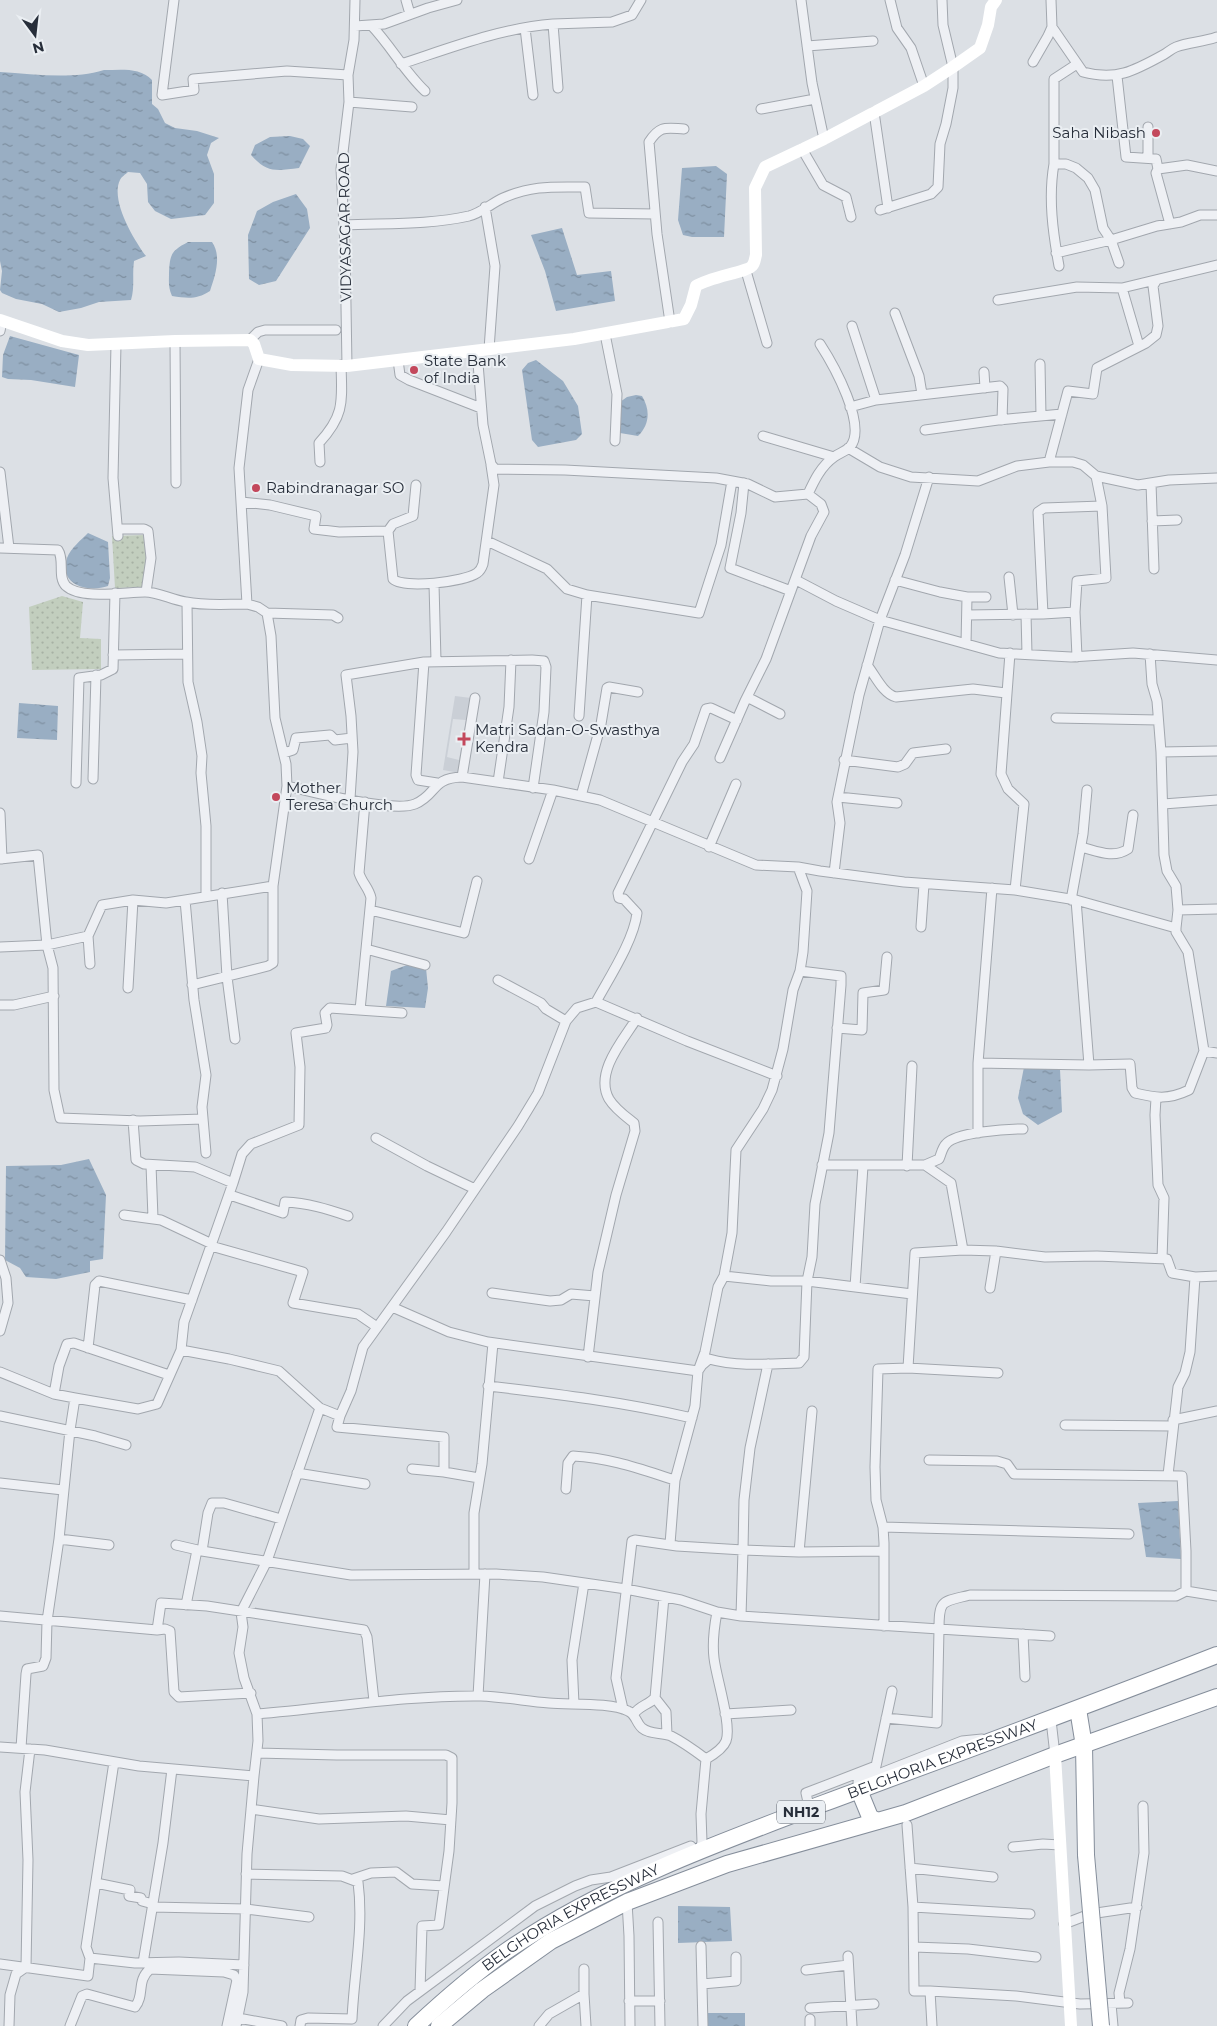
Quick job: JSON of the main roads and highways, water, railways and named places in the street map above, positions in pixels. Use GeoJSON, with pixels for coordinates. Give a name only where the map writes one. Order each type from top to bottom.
{"type":"FeatureCollection","features":[{"type":"Feature","properties":{"kind":"highway","name":"BELGHORIA EXPRESSWAY"},"geometry":{"type":"LineString","coordinates":[[416,2026],[470,1978],[505,1952],[583,1905],[701,1846],[1050,1720],[1217,1655]]}},
{"type":"Feature","properties":{"kind":"highway","name":"BELGHORIA EXPRESSWAY"},"geometry":{"type":"LineString","coordinates":[[440,2026],[482,1990],[551,1941],[627,1902],[727,1864],[906,1813],[1055,1755],[1217,1697]]}},
{"type":"Feature","properties":{"kind":"highway"},"geometry":{"type":"LineString","coordinates":[[1078,1709],[1084,1746],[1086,1855],[1101,2026]]}},
{"type":"Feature","properties":{"kind":"highway"},"geometry":{"type":"LineString","coordinates":[[863,1789],[861,1795],[870,1817],[877,1821]]}},
{"type":"Feature","properties":{"kind":"water"},"geometry":{"type":"Polygon","coordinates":[[[104,70],[130,70],[142,73],[152,80],[152,104],[158,109],[165,123],[175,128],[197,131],[219,138],[211,143],[207,155],[214,174],[214,203],[205,215],[171,219],[155,211],[148,202],[147,184],[140,173],[128,172],[120,180],[118,198],[125,220],[146,256],[134,261],[131,300],[99,302],[59,312],[42,304],[16,299],[2,293],[0,290],[2,271],[0,261],[0,72],[66,76],[104,70]]]}},
{"type":"Feature","properties":{"kind":"water"},"geometry":{"type":"Polygon","coordinates":[[[290,136],[303,139],[310,146],[299,168],[278,170],[267,168],[251,155],[255,145],[270,137],[290,136]]]}},
{"type":"Feature","properties":{"kind":"water"},"geometry":{"type":"Polygon","coordinates":[[[716,166],[727,174],[724,237],[692,237],[683,235],[678,220],[682,168],[716,166]]]}},
{"type":"Feature","properties":{"kind":"water"},"geometry":{"type":"Polygon","coordinates":[[[296,194],[307,209],[310,228],[276,281],[259,285],[249,279],[248,235],[257,211],[273,202],[296,194]]]}},
{"type":"Feature","properties":{"kind":"water"},"geometry":{"type":"Polygon","coordinates":[[[562,228],[577,275],[611,271],[615,301],[556,311],[545,271],[531,235],[562,228]]]}},
{"type":"Feature","properties":{"kind":"water"},"geometry":{"type":"Polygon","coordinates":[[[188,242],[212,242],[217,253],[214,279],[210,291],[200,296],[187,298],[172,296],[169,282],[171,257],[178,248],[188,242]]]}},
{"type":"Feature","properties":{"kind":"water"},"geometry":{"type":"Polygon","coordinates":[[[10,336],[79,355],[75,387],[2,377],[3,355],[10,336]]]}},
{"type":"Feature","properties":{"kind":"water"},"geometry":{"type":"Polygon","coordinates":[[[536,360],[563,381],[578,406],[582,434],[576,440],[538,447],[532,440],[522,370],[528,363],[536,360]]]}},
{"type":"Feature","properties":{"kind":"water"},"geometry":{"type":"Polygon","coordinates":[[[642,396],[647,407],[648,418],[645,427],[638,436],[620,433],[618,426],[620,402],[627,397],[642,396]]]}},
{"type":"Feature","properties":{"kind":"water"},"geometry":{"type":"Polygon","coordinates":[[[88,533],[108,542],[110,578],[108,586],[100,588],[84,587],[71,581],[67,575],[65,567],[69,554],[76,544],[88,533]]]}},
{"type":"Feature","properties":{"kind":"water"},"geometry":{"type":"Polygon","coordinates":[[[19,703],[58,706],[57,740],[17,738],[19,703]]]}},
{"type":"Feature","properties":{"kind":"water"},"geometry":{"type":"Polygon","coordinates":[[[407,965],[426,968],[428,988],[425,1008],[386,1006],[391,971],[407,965]]]}},
{"type":"Feature","properties":{"kind":"water"},"geometry":{"type":"Polygon","coordinates":[[[1024,1067],[1060,1069],[1062,1112],[1038,1125],[1023,1114],[1018,1098],[1024,1067]]]}},
{"type":"Feature","properties":{"kind":"water"},"geometry":{"type":"Polygon","coordinates":[[[89,1159],[106,1195],[103,1259],[90,1261],[90,1272],[56,1279],[26,1277],[20,1268],[5,1260],[6,1166],[61,1165],[89,1159]]]}},
{"type":"Feature","properties":{"kind":"water"},"geometry":{"type":"Polygon","coordinates":[[[1178,1501],[1181,1559],[1146,1557],[1138,1503],[1178,1501]]]}},
{"type":"Feature","properties":{"kind":"water"},"geometry":{"type":"Polygon","coordinates":[[[678,1906],[730,1907],[732,1941],[678,1943],[678,1906]]]}},
{"type":"Feature","properties":{"kind":"water"},"geometry":{"type":"Polygon","coordinates":[[[707,2013],[745,2013],[745,2026],[707,2026],[707,2013]]]}},
{"type":"Feature","properties":{"kind":"place","name":"Saha Nibash"},"geometry":{"type":"Point","coordinates":[1156,133]}},
{"type":"Feature","properties":{"kind":"place","name":"State Bank of India"},"geometry":{"type":"Point","coordinates":[414,370]}},
{"type":"Feature","properties":{"kind":"place","name":"Rabindranagar SO"},"geometry":{"type":"Point","coordinates":[256,488]}},
{"type":"Feature","properties":{"kind":"place","name":"Matri Sadan-O-Swasthya Kendra"},"geometry":{"type":"Point","coordinates":[464,739]}},
{"type":"Feature","properties":{"kind":"place","name":"Mother Teresa Church"},"geometry":{"type":"Point","coordinates":[276,797]}}]}
